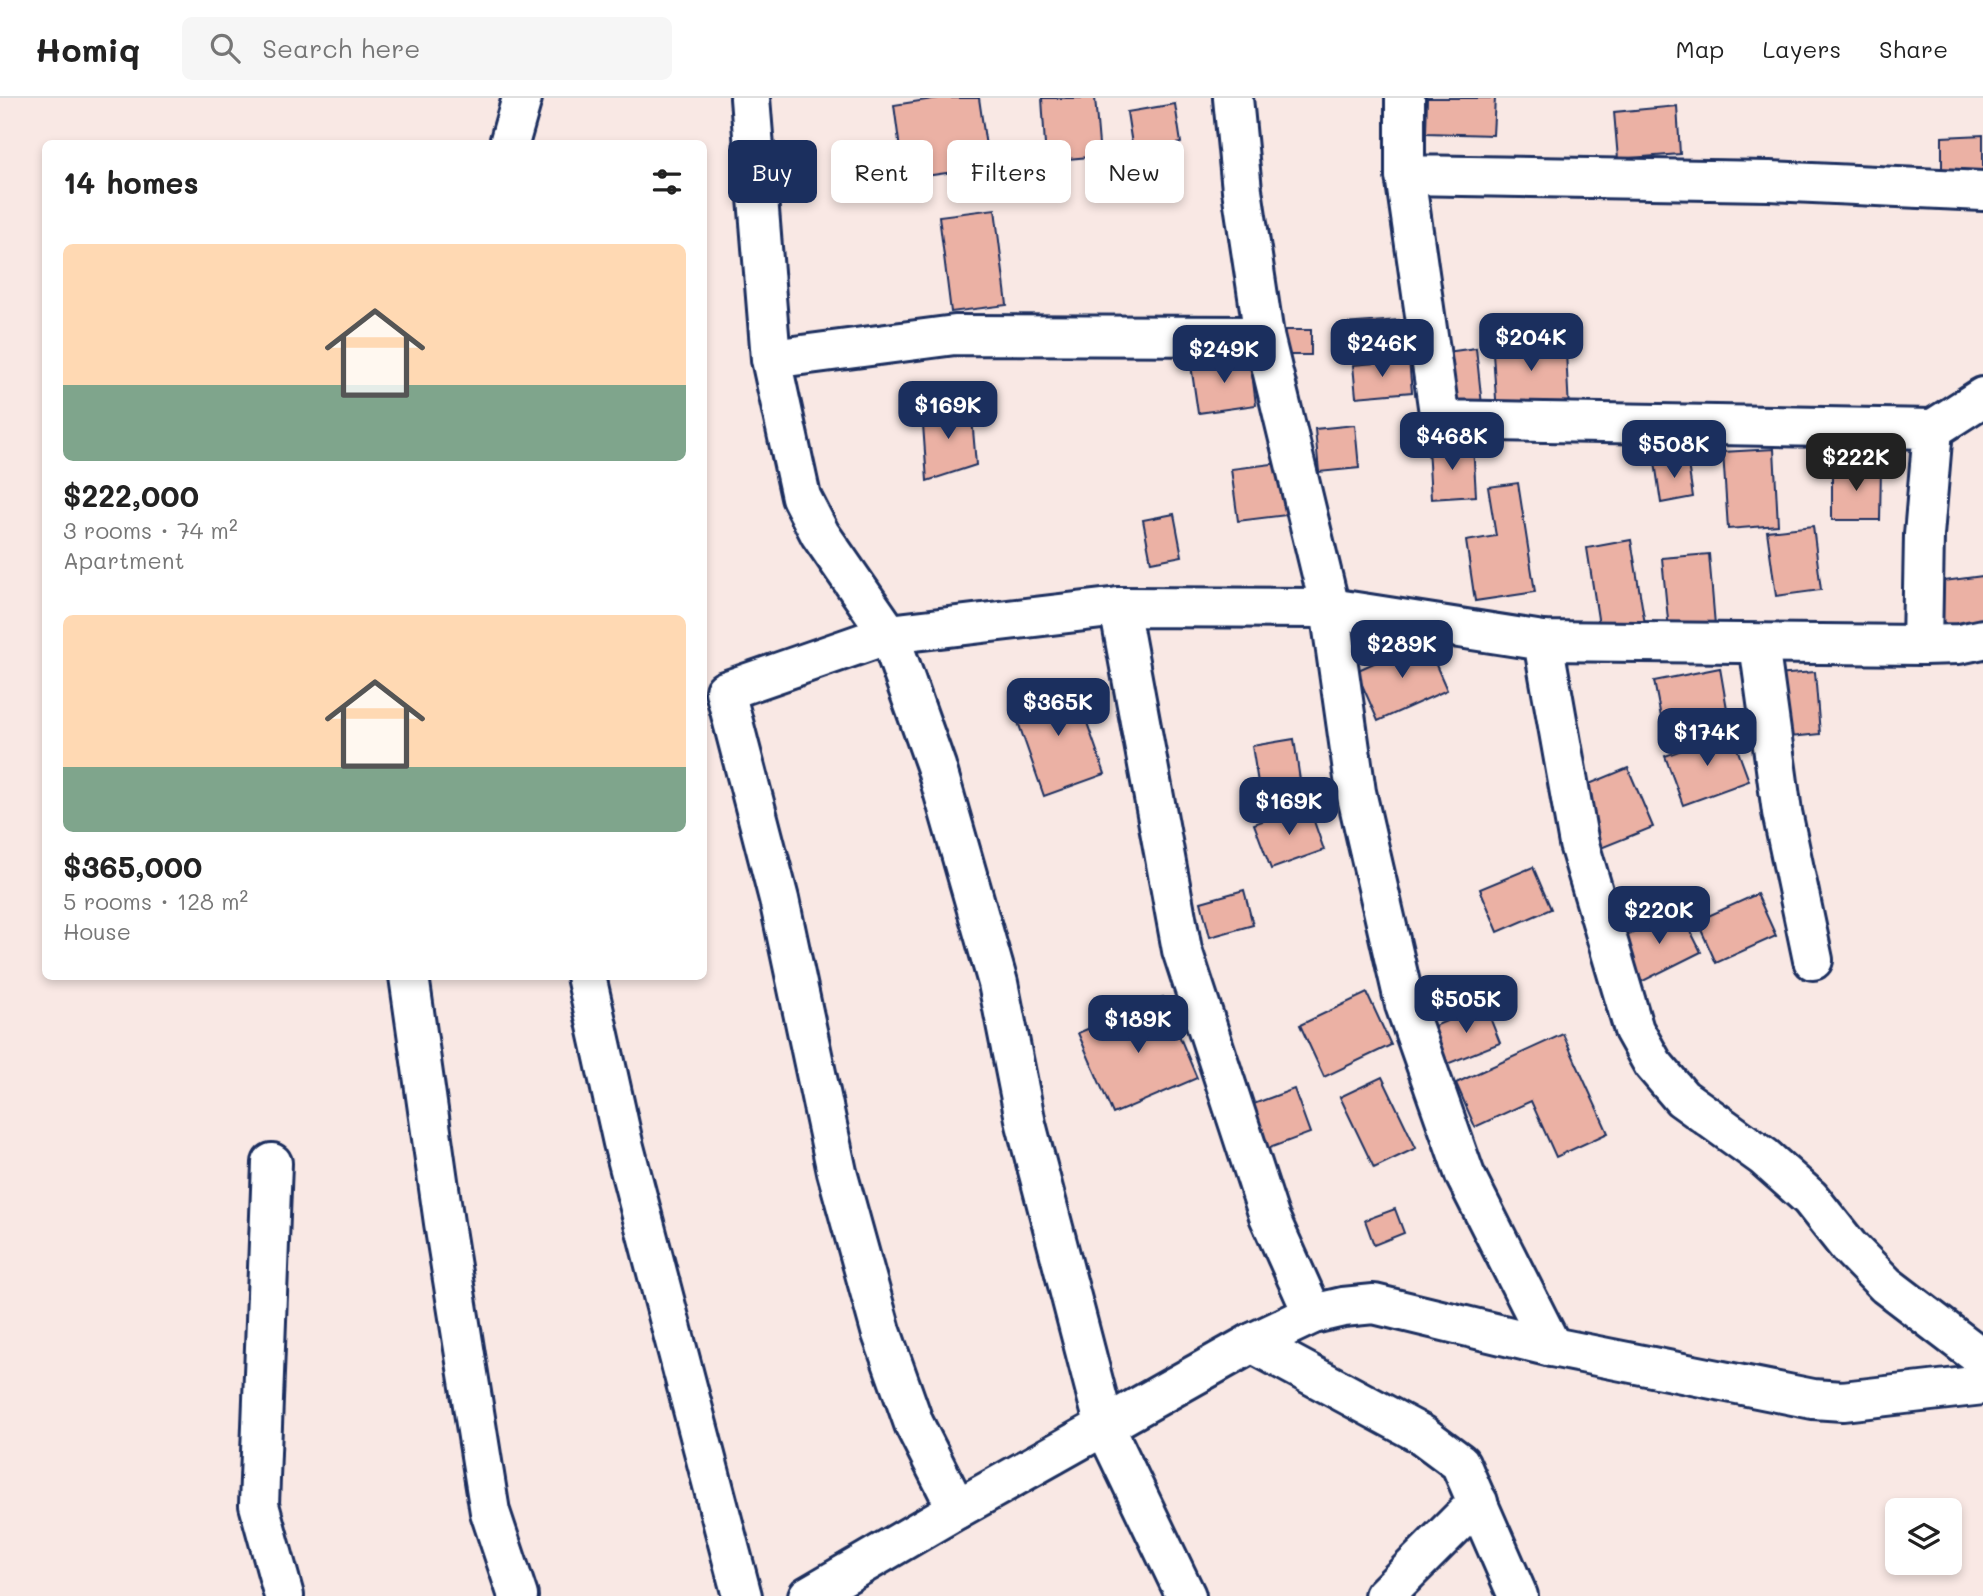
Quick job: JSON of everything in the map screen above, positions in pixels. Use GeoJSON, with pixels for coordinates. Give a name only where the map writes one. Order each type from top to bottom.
{"type":"FeatureCollection","features":[{"type":"Feature","properties":{"kind":"street"},"geometry":{"type":"LineString","coordinates":[[510,140],[522,98]]}},
{"type":"Feature","properties":{"kind":"street"},"geometry":{"type":"LineString","coordinates":[[750,98],[771,359],[801,497],[820,534],[889,634],[936,766],[998,983],[1026,1124],[1105,1427],[1186,1596]]}},
{"type":"Feature","properties":{"kind":"street"},"geometry":{"type":"LineString","coordinates":[[1233,98],[1242,190],[1264,336],[1330,608],[1356,792],[1405,1005],[1465,1175],[1552,1348]]}},
{"type":"Feature","properties":{"kind":"street"},"geometry":{"type":"LineString","coordinates":[[1405,98],[1405,175],[1440,420],[1933,429],[1983,397]]}},
{"type":"Feature","properties":{"kind":"street"},"geometry":{"type":"LineString","coordinates":[[1405,175],[1769,181],[1983,191]]}},
{"type":"Feature","properties":{"kind":"street"},"geometry":{"type":"LineString","coordinates":[[771,359],[955,335],[1264,336]]}},
{"type":"Feature","properties":{"kind":"street"},"geometry":{"type":"LineString","coordinates":[[1922,645],[1924,535],[1933,429]]}},
{"type":"Feature","properties":{"kind":"street"},"geometry":{"type":"LineString","coordinates":[[1119,607],[1182,950],[1269,1216],[1313,1314]]}},
{"type":"Feature","properties":{"kind":"street"},"geometry":{"type":"LineString","coordinates":[[957,1509],[914,1424],[881,1331],[837,1172],[779,899],[714,695],[889,634],[1119,607],[1330,608],[1543,641],[1959,645],[1983,639]]}},
{"type":"Feature","properties":{"kind":"street"},"geometry":{"type":"LineString","coordinates":[[1543,641],[1578,844],[1634,1030],[1653,1064],[1682,1098],[1764,1157],[1810,1198],[1849,1246],[1886,1285],[1983,1359]]}},
{"type":"Feature","properties":{"kind":"street"},"geometry":{"type":"LineString","coordinates":[[1759,644],[1783,812],[1813,960]]}},
{"type":"Feature","properties":{"kind":"street"},"geometry":{"type":"LineString","coordinates":[[410,980],[444,1223],[490,1511],[518,1596]]}},
{"type":"Feature","properties":{"kind":"street"},"geometry":{"type":"LineString","coordinates":[[587,980],[623,1143],[742,1596]]}},
{"type":"Feature","properties":{"kind":"street"},"geometry":{"type":"LineString","coordinates":[[272,1163],[259,1505],[284,1596]]}},
{"type":"Feature","properties":{"kind":"street"},"geometry":{"type":"LineString","coordinates":[[823,1593],[957,1509],[1252,1343],[1313,1314],[1374,1304],[1552,1348],[1829,1400],[1983,1385]]}},
{"type":"Feature","properties":{"kind":"street"},"geometry":{"type":"LineString","coordinates":[[1252,1343],[1421,1434],[1460,1462],[1518,1596]]}},
{"type":"Feature","properties":{"kind":"street"},"geometry":{"type":"LineString","coordinates":[[1384,1596],[1478,1502]]}},
{"type":"Feature","properties":{"kind":"building"},"geometry":{"type":"Polygon","coordinates":[[[939,98],[979,98],[985,140],[947,140],[947,173],[933,175],[933,140],[899,140],[894,105],[939,98]]]}},
{"type":"Feature","properties":{"kind":"building"},"geometry":{"type":"Polygon","coordinates":[[[1042,98],[1095,98],[1099,140],[1085,140],[1085,157],[1071,159],[1071,140],[1045,140],[1042,98]]]}},
{"type":"Feature","properties":{"kind":"building"},"geometry":{"type":"Polygon","coordinates":[[[1427,98],[1495,98],[1493,135],[1426,133],[1427,98]]]}},
{"type":"Feature","properties":{"kind":"building"},"geometry":{"type":"Polygon","coordinates":[[[1175,104],[1181,140],[1131,140],[1127,112],[1175,104]]]}},
{"type":"Feature","properties":{"kind":"building"},"geometry":{"type":"Polygon","coordinates":[[[1677,106],[1680,154],[1618,159],[1614,112],[1677,106]]]}},
{"type":"Feature","properties":{"kind":"building"},"geometry":{"type":"Polygon","coordinates":[[[1983,135],[1983,180],[1942,180],[1942,137],[1983,135]]]}},
{"type":"Feature","properties":{"kind":"building"},"geometry":{"type":"Polygon","coordinates":[[[995,209],[1007,305],[951,312],[939,216],[995,209]]]}},
{"type":"Feature","properties":{"kind":"building"},"geometry":{"type":"Polygon","coordinates":[[[1399,320],[1402,353],[1346,356],[1343,324],[1399,320]]]}},
{"type":"Feature","properties":{"kind":"building"},"geometry":{"type":"Polygon","coordinates":[[[1277,330],[1311,330],[1311,355],[1277,355],[1277,330]]]}},
{"type":"Feature","properties":{"kind":"building"},"geometry":{"type":"Polygon","coordinates":[[[1565,333],[1569,410],[1497,414],[1492,337],[1565,333]]]}},
{"type":"Feature","properties":{"kind":"building"},"geometry":{"type":"Polygon","coordinates":[[[1476,348],[1482,405],[1444,409],[1439,353],[1476,348]]]}},
{"type":"Feature","properties":{"kind":"building"},"geometry":{"type":"Polygon","coordinates":[[[1250,357],[1256,405],[1198,413],[1191,365],[1250,357]]]}},
{"type":"Feature","properties":{"kind":"building"},"geometry":{"type":"Polygon","coordinates":[[[1409,360],[1412,392],[1356,397],[1353,365],[1409,360]]]}},
{"type":"Feature","properties":{"kind":"building"},"geometry":{"type":"Polygon","coordinates":[[[971,406],[976,465],[927,481],[922,410],[971,406]]]}},
{"type":"Feature","properties":{"kind":"building"},"geometry":{"type":"Polygon","coordinates":[[[1355,425],[1359,468],[1319,472],[1315,429],[1355,425]]]}},
{"type":"Feature","properties":{"kind":"building"},"geometry":{"type":"Polygon","coordinates":[[[1473,444],[1476,496],[1431,499],[1428,447],[1473,444]]]}},
{"type":"Feature","properties":{"kind":"building"},"geometry":{"type":"Polygon","coordinates":[[[1774,449],[1778,525],[1728,529],[1723,452],[1774,449]]]}},
{"type":"Feature","properties":{"kind":"building"},"geometry":{"type":"Polygon","coordinates":[[[1687,457],[1693,497],[1661,503],[1655,462],[1687,457]]]}},
{"type":"Feature","properties":{"kind":"building"},"geometry":{"type":"Polygon","coordinates":[[[1280,463],[1287,515],[1238,521],[1231,469],[1280,463]]]}},
{"type":"Feature","properties":{"kind":"building"},"geometry":{"type":"Polygon","coordinates":[[[1832,466],[1881,467],[1880,520],[1832,520],[1832,466]]]}},
{"type":"Feature","properties":{"kind":"building"},"geometry":{"type":"Polygon","coordinates":[[[1518,483],[1535,592],[1475,601],[1466,541],[1496,536],[1488,487],[1518,483]]]}},
{"type":"Feature","properties":{"kind":"building"},"geometry":{"type":"Polygon","coordinates":[[[1174,514],[1182,556],[1151,562],[1143,520],[1174,514]]]}},
{"type":"Feature","properties":{"kind":"building"},"geometry":{"type":"Polygon","coordinates":[[[1813,526],[1821,590],[1776,596],[1767,531],[1813,526]]]}},
{"type":"Feature","properties":{"kind":"building"},"geometry":{"type":"Polygon","coordinates":[[[1631,540],[1646,630],[1601,638],[1587,548],[1631,540]]]}},
{"type":"Feature","properties":{"kind":"building"},"geometry":{"type":"Polygon","coordinates":[[[1709,554],[1715,625],[1669,630],[1662,558],[1709,554]]]}},
{"type":"Feature","properties":{"kind":"building"},"geometry":{"type":"Polygon","coordinates":[[[1983,576],[1983,628],[1941,632],[1936,582],[1983,576]]]}},
{"type":"Feature","properties":{"kind":"building"},"geometry":{"type":"Polygon","coordinates":[[[1425,640],[1447,690],[1378,721],[1356,671],[1425,640]]]}},
{"type":"Feature","properties":{"kind":"building"},"geometry":{"type":"Polygon","coordinates":[[[1720,668],[1731,732],[1666,743],[1654,681],[1720,668]]]}},
{"type":"Feature","properties":{"kind":"building"},"geometry":{"type":"Polygon","coordinates":[[[1815,672],[1820,734],[1780,738],[1775,675],[1815,672]]]}},
{"type":"Feature","properties":{"kind":"building"},"geometry":{"type":"Polygon","coordinates":[[[1072,680],[1105,774],[1044,796],[1011,702],[1072,680]]]}},
{"type":"Feature","properties":{"kind":"building"},"geometry":{"type":"Polygon","coordinates":[[[1731,732],[1749,781],[1683,805],[1665,756],[1731,732]]]}},
{"type":"Feature","properties":{"kind":"building"},"geometry":{"type":"Polygon","coordinates":[[[1294,739],[1301,787],[1260,795],[1252,746],[1294,739]]]}},
{"type":"Feature","properties":{"kind":"building"},"geometry":{"type":"Polygon","coordinates":[[[1628,768],[1653,827],[1596,850],[1572,791],[1628,768]]]}},
{"type":"Feature","properties":{"kind":"building"},"geometry":{"type":"Polygon","coordinates":[[[1308,804],[1324,850],[1271,869],[1254,824],[1308,804]]]}},
{"type":"Feature","properties":{"kind":"building"},"geometry":{"type":"Polygon","coordinates":[[[1533,867],[1551,909],[1498,932],[1480,889],[1533,867]]]}},
{"type":"Feature","properties":{"kind":"building"},"geometry":{"type":"Polygon","coordinates":[[[1244,890],[1253,925],[1210,937],[1201,902],[1244,890]]]}},
{"type":"Feature","properties":{"kind":"building"},"geometry":{"type":"Polygon","coordinates":[[[1757,894],[1776,936],[1716,963],[1697,921],[1757,894]]]}},
{"type":"Feature","properties":{"kind":"building"},"geometry":{"type":"Polygon","coordinates":[[[1680,910],[1701,952],[1639,983],[1618,940],[1680,910]]]}},
{"type":"Feature","properties":{"kind":"building"},"geometry":{"type":"Polygon","coordinates":[[[1367,993],[1391,1045],[1324,1077],[1300,1025],[1367,993]]]}},
{"type":"Feature","properties":{"kind":"building"},"geometry":{"type":"Polygon","coordinates":[[[1163,997],[1197,1078],[1113,1114],[1078,1033],[1163,997]]]}},
{"type":"Feature","properties":{"kind":"building"},"geometry":{"type":"Polygon","coordinates":[[[1485,1005],[1500,1043],[1447,1064],[1432,1027],[1485,1005]]]}},
{"type":"Feature","properties":{"kind":"building"},"geometry":{"type":"Polygon","coordinates":[[[1563,1034],[1608,1133],[1556,1157],[1531,1101],[1475,1127],[1456,1083],[1563,1034]]]}},
{"type":"Feature","properties":{"kind":"building"},"geometry":{"type":"Polygon","coordinates":[[[1382,1077],[1416,1148],[1374,1168],[1340,1097],[1382,1077]]]}},
{"type":"Feature","properties":{"kind":"building"},"geometry":{"type":"Polygon","coordinates":[[[1294,1089],[1310,1133],[1256,1153],[1240,1109],[1294,1089]]]}},
{"type":"Feature","properties":{"kind":"building"},"geometry":{"type":"Polygon","coordinates":[[[1395,1209],[1404,1233],[1374,1245],[1365,1220],[1395,1209]]]}}]}
